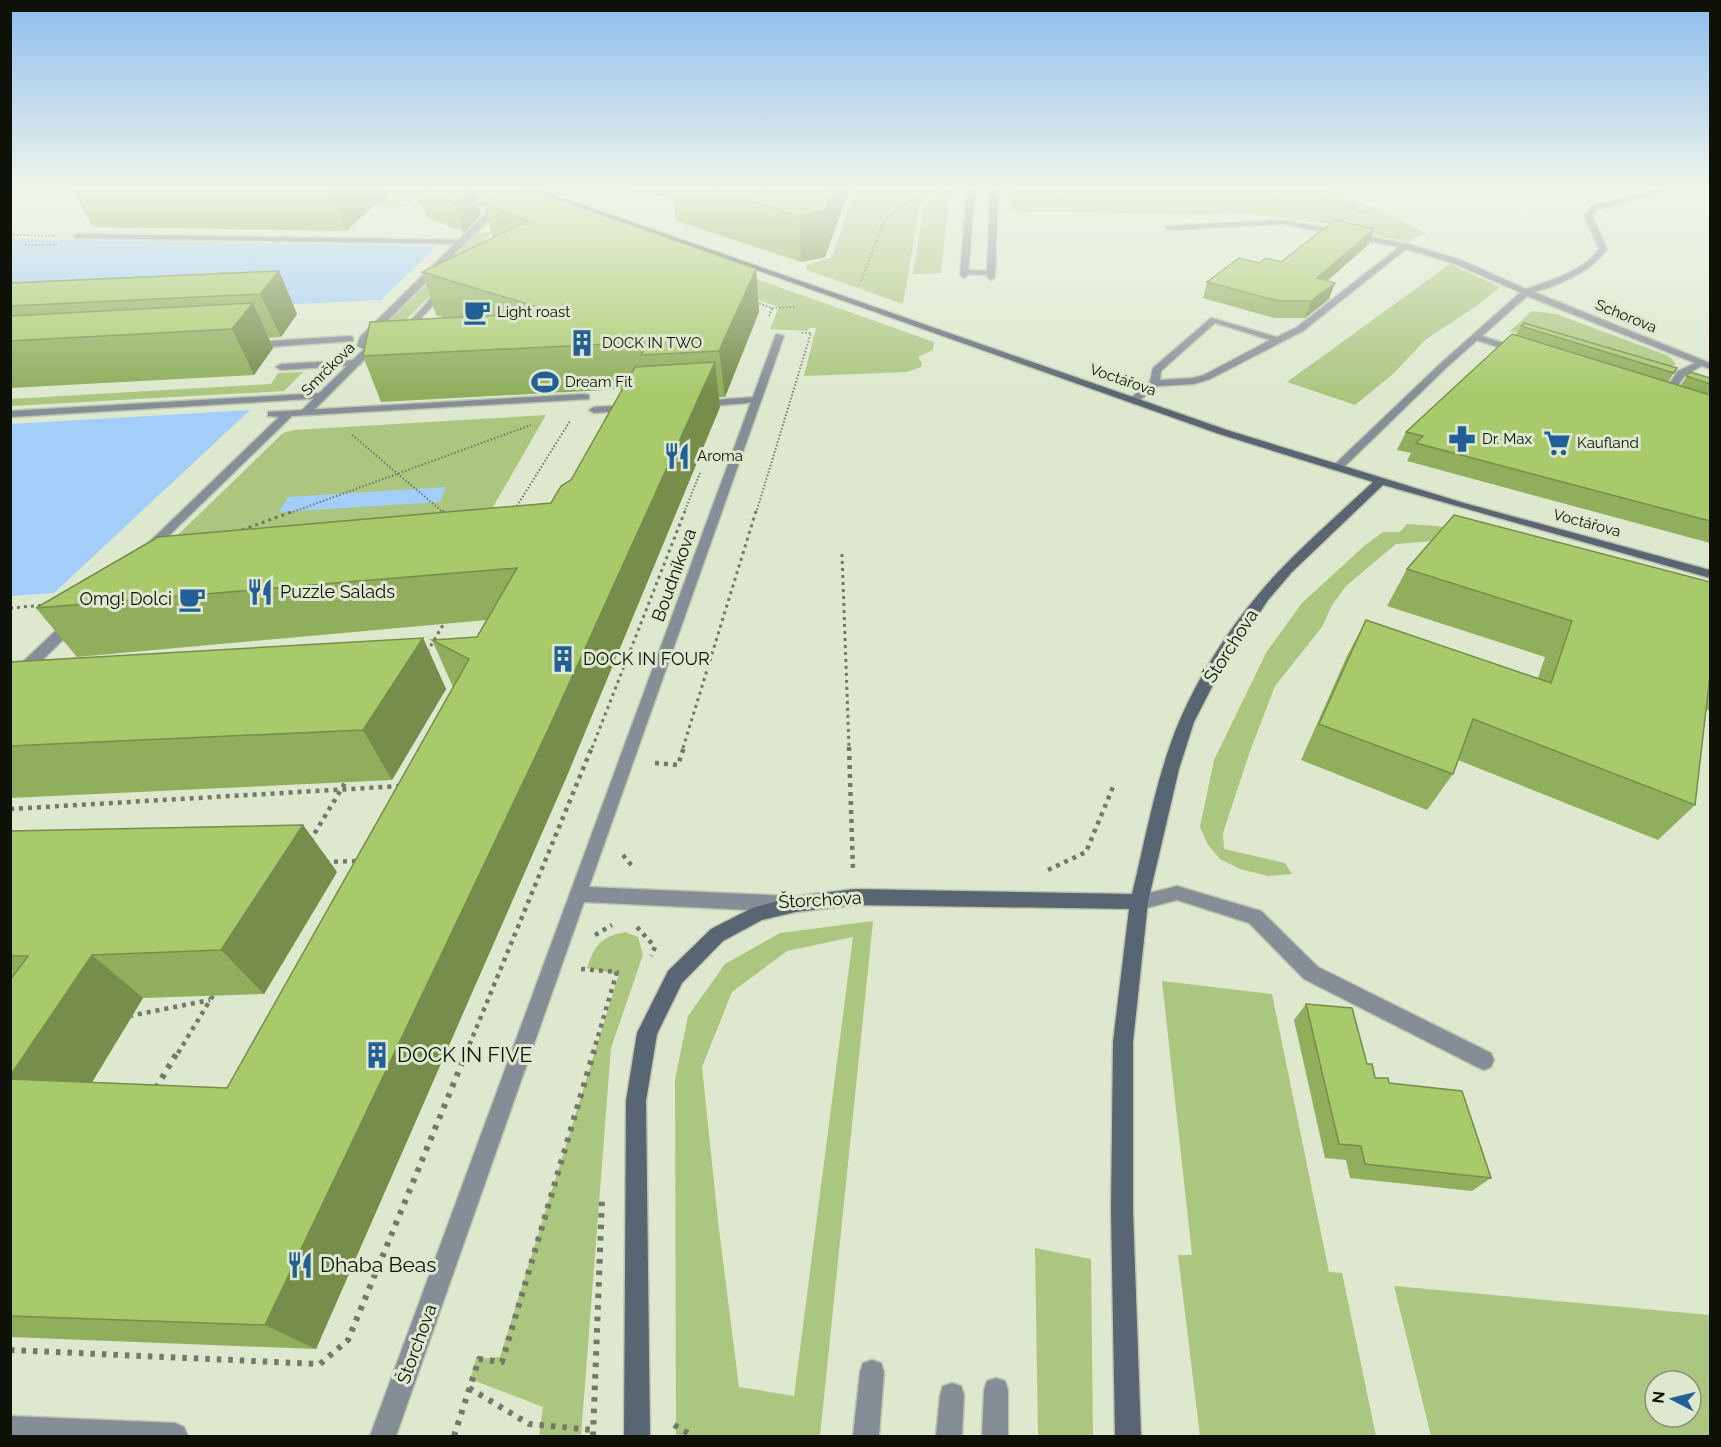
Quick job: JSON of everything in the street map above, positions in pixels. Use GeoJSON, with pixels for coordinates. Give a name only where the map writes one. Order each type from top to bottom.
{"type":"FeatureCollection","features":[{"type":"Feature","properties":{"kind":"main road","name":"Voctářova"},"geometry":{"type":"LineString","coordinates":[[727,258],[1131,401],[1460,505],[1710,574]]}},
{"type":"Feature","properties":{"kind":"main road","name":"Štorchova"},"geometry":{"type":"LineString","coordinates":[[796,904],[855,897],[1139,902],[1171,768],[1187,722],[1208,680],[1263,597],[1288,569],[1381,481]]}},
{"type":"Feature","properties":{"kind":"main road"},"geometry":{"type":"LineString","coordinates":[[1128,1437],[1122,1211],[1123,1042],[1139,902]]}},
{"type":"Feature","properties":{"kind":"main road"},"geometry":{"type":"LineString","coordinates":[[637,1437],[636,1101],[647,1033],[675,977],[717,935],[758,913],[796,904]]}},
{"type":"Feature","properties":{"kind":"street","name":"Smrčkova"},"geometry":{"type":"LineString","coordinates":[[447,258],[363,339],[362,346],[370,348],[392,342],[454,278]]}},
{"type":"Feature","properties":{"kind":"street"},"geometry":{"type":"LineString","coordinates":[[965,258],[964,274],[991,275],[992,258]]}},
{"type":"Feature","properties":{"kind":"street"},"geometry":{"type":"LineString","coordinates":[[1131,401],[1155,383],[1194,381],[1207,377],[1300,329],[1391,258]]}},
{"type":"Feature","properties":{"kind":"street","name":"Schorova"},"geometry":{"type":"LineString","coordinates":[[1439,258],[1458,262],[1526,292],[1706,364]]}},
{"type":"Feature","properties":{"kind":"street"},"geometry":{"type":"LineString","coordinates":[[1338,467],[1444,365],[1526,292],[1589,265],[1599,258]]}},
{"type":"Feature","properties":{"kind":"street"},"geometry":{"type":"LineString","coordinates":[[1155,383],[1156,370],[1214,320],[1278,340]]}},
{"type":"Feature","properties":{"kind":"street","name":"Boudníkova"},"geometry":{"type":"LineString","coordinates":[[578,894],[780,336]]}},
{"type":"Feature","properties":{"kind":"street"},"geometry":{"type":"LineString","coordinates":[[1476,337],[1530,355]]}},
{"type":"Feature","properties":{"kind":"street"},"geometry":{"type":"LineString","coordinates":[[245,345],[350,339]]}},
{"type":"Feature","properties":{"kind":"street"},"geometry":{"type":"LineString","coordinates":[[370,348],[397,348]]}},
{"type":"Feature","properties":{"kind":"street","name":"Smrčkova"},"geometry":{"type":"LineString","coordinates":[[306,412],[370,348]]}},
{"type":"Feature","properties":{"kind":"street"},"geometry":{"type":"LineString","coordinates":[[281,367],[356,363]]}},
{"type":"Feature","properties":{"kind":"street"},"geometry":{"type":"LineString","coordinates":[[1665,397],[1681,373],[1706,364]]}},
{"type":"Feature","properties":{"kind":"street"},"geometry":{"type":"LineString","coordinates":[[1654,394],[1677,401]]}},
{"type":"Feature","properties":{"kind":"street"},"geometry":{"type":"LineString","coordinates":[[10,414],[321,396]]}},
{"type":"Feature","properties":{"kind":"street"},"geometry":{"type":"LineString","coordinates":[[272,414],[585,397]]}},
{"type":"Feature","properties":{"kind":"street"},"geometry":{"type":"LineString","coordinates":[[683,405],[756,400]]}},
{"type":"Feature","properties":{"kind":"street"},"geometry":{"type":"LineString","coordinates":[[594,410],[638,408]]}},
{"type":"Feature","properties":{"kind":"street"},"geometry":{"type":"LineString","coordinates":[[138,559],[289,413]]}},
{"type":"Feature","properties":{"kind":"street"},"geometry":{"type":"LineString","coordinates":[[10,683],[84,610]]}},
{"type":"Feature","properties":{"kind":"street"},"geometry":{"type":"LineString","coordinates":[[1139,902],[1177,893],[1255,917],[1311,973],[1484,1060]]}},
{"type":"Feature","properties":{"kind":"street","name":"Štorchova"},"geometry":{"type":"LineString","coordinates":[[383,1437],[578,894],[796,904]]}},
{"type":"Feature","properties":{"kind":"street"},"geometry":{"type":"LineString","coordinates":[[866,1437],[872,1372]]}},
{"type":"Feature","properties":{"kind":"street"},"geometry":{"type":"LineString","coordinates":[[995,1437],[996,1390]]}},
{"type":"Feature","properties":{"kind":"street"},"geometry":{"type":"LineString","coordinates":[[949,1437],[952,1395]]}},
{"type":"Feature","properties":{"kind":"street"},"geometry":{"type":"LineString","coordinates":[[10,1429],[175,1437]]}},
{"type":"Feature","properties":{"kind":"path"},"geometry":{"type":"LineString","coordinates":[[858,290],[870,258]]}},
{"type":"Feature","properties":{"kind":"path"},"geometry":{"type":"LineString","coordinates":[[751,300],[772,308],[766,323]]}},
{"type":"Feature","properties":{"kind":"path"},"geometry":{"type":"LineString","coordinates":[[647,762],[678,765],[811,333],[799,332]]}},
{"type":"Feature","properties":{"kind":"path"},"geometry":{"type":"LineString","coordinates":[[513,512],[585,397]]}},
{"type":"Feature","properties":{"kind":"path"},"geometry":{"type":"LineString","coordinates":[[338,410],[341,426],[449,516]]}},
{"type":"Feature","properties":{"kind":"path"},"geometry":{"type":"LineString","coordinates":[[241,531],[536,423]]}},
{"type":"Feature","properties":{"kind":"path"},"geometry":{"type":"LineString","coordinates":[[10,1350],[320,1364],[348,1340],[581,775],[702,468]]}},
{"type":"Feature","properties":{"kind":"path"},"geometry":{"type":"LineString","coordinates":[[842,554],[855,897]]}},
{"type":"Feature","properties":{"kind":"path"},"geometry":{"type":"LineString","coordinates":[[10,608],[56,604]]}},
{"type":"Feature","properties":{"kind":"path"},"geometry":{"type":"LineString","coordinates":[[425,656],[448,618]]}},
{"type":"Feature","properties":{"kind":"path"},"geometry":{"type":"LineString","coordinates":[[307,845],[353,770]]}},
{"type":"Feature","properties":{"kind":"path"},"geometry":{"type":"LineString","coordinates":[[10,809],[406,785]]}},
{"type":"Feature","properties":{"kind":"path"},"geometry":{"type":"LineString","coordinates":[[619,848],[632,866]]}},
{"type":"Feature","properties":{"kind":"path"},"geometry":{"type":"LineString","coordinates":[[319,862],[365,861]]}},
{"type":"Feature","properties":{"kind":"path"},"geometry":{"type":"LineString","coordinates":[[592,937],[612,924],[621,896]]}},
{"type":"Feature","properties":{"kind":"path"},"geometry":{"type":"LineString","coordinates":[[454,1437],[479,1359],[502,1362],[617,972],[581,969],[585,958]]}},
{"type":"Feature","properties":{"kind":"path"},"geometry":{"type":"LineString","coordinates":[[155,1089],[217,990]]}},
{"type":"Feature","properties":{"kind":"path"},"geometry":{"type":"LineString","coordinates":[[122,1018],[211,1000]]}},
{"type":"Feature","properties":{"kind":"path"},"geometry":{"type":"LineString","coordinates":[[469,1388],[529,1424],[593,1430]]}},
{"type":"Feature","properties":{"kind":"path"},"geometry":{"type":"LineString","coordinates":[[674,1425],[693,1437]]}},
{"type":"Feature","properties":{"kind":"green space"},"geometry":{"type":"Polygon","coordinates":[[[453,258],[468,258],[388,338],[372,338],[453,258]]]}},
{"type":"Feature","properties":{"kind":"green space"},"geometry":{"type":"Polygon","coordinates":[[[641,258],[696,258],[934,342],[933,350],[918,357],[922,363],[921,367],[907,372],[804,376],[816,328],[809,328],[808,331],[770,329],[779,307],[641,258]]]}},
{"type":"Feature","properties":{"kind":"green space"},"geometry":{"type":"Polygon","coordinates":[[[830,258],[911,258],[903,304],[807,270],[806,265],[830,258]]]}},
{"type":"Feature","properties":{"kind":"green space"},"geometry":{"type":"Polygon","coordinates":[[[916,258],[943,258],[941,273],[913,274],[916,258]]]}},
{"type":"Feature","properties":{"kind":"green space"},"geometry":{"type":"Polygon","coordinates":[[[1450,264],[1500,287],[1475,307],[1425,340],[1393,374],[1355,405],[1287,382],[1450,264]]]}},
{"type":"Feature","properties":{"kind":"green space"},"geometry":{"type":"Polygon","coordinates":[[[1532,311],[1556,314],[1669,356],[1676,364],[1652,374],[1510,331],[1532,311]]]}},
{"type":"Feature","properties":{"kind":"green space"},"geometry":{"type":"Polygon","coordinates":[[[303,372],[284,391],[11,406],[11,399],[271,384],[278,373],[303,372]]]}},
{"type":"Feature","properties":{"kind":"green space"},"geometry":{"type":"Polygon","coordinates":[[[546,415],[478,533],[152,560],[283,433],[294,430],[546,415]]]}},
{"type":"Feature","properties":{"kind":"green space"},"geometry":{"type":"Polygon","coordinates":[[[1407,524],[1438,526],[1654,584],[1433,541],[1396,544],[1346,586],[1332,605],[1322,627],[1275,686],[1250,751],[1223,833],[1224,849],[1285,863],[1292,874],[1268,876],[1240,869],[1220,859],[1208,845],[1200,827],[1214,760],[1267,651],[1302,603],[1363,547],[1383,532],[1400,532],[1407,524]]]}},
{"type":"Feature","properties":{"kind":"green space"},"geometry":{"type":"Polygon","coordinates":[[[873,921],[820,1436],[676,1436],[675,1080],[688,1016],[725,964],[780,933],[873,921]],[[853,937],[787,951],[732,992],[702,1067],[739,1387],[794,1396],[853,937]]]}},
{"type":"Feature","properties":{"kind":"green space"},"geometry":{"type":"Polygon","coordinates":[[[625,932],[638,937],[643,955],[611,1048],[581,1436],[539,1436],[543,1407],[470,1379],[476,1359],[500,1357],[619,974],[587,968],[600,943],[609,937],[625,932]]]}},
{"type":"Feature","properties":{"kind":"green space"},"geometry":{"type":"Polygon","coordinates":[[[1162,981],[1272,994],[1329,1272],[1342,1273],[1376,1436],[1200,1436],[1178,1255],[1192,1255],[1162,981]]]}},
{"type":"Feature","properties":{"kind":"green space"},"geometry":{"type":"Polygon","coordinates":[[[1035,1248],[1091,1259],[1093,1436],[1038,1436],[1035,1248]]]}},
{"type":"Feature","properties":{"kind":"green space"},"geometry":{"type":"Polygon","coordinates":[[[1394,1286],[1710,1315],[1710,1436],[1431,1436],[1394,1286]]]}},
{"type":"Feature","properties":{"kind":"water"},"geometry":{"type":"Polygon","coordinates":[[[11,258],[425,258],[381,300],[11,318],[11,258]]]}},
{"type":"Feature","properties":{"kind":"water"},"geometry":{"type":"Polygon","coordinates":[[[250,410],[54,593],[11,596],[11,424],[250,410]]]}},
{"type":"Feature","properties":{"kind":"water"},"geometry":{"type":"Polygon","coordinates":[[[446,487],[440,502],[279,512],[288,497],[446,487]]]}},
{"type":"Feature","properties":{"kind":"building"},"geometry":{"type":"Polygon","coordinates":[[[452,258],[723,258],[756,269],[719,351],[641,355],[648,342],[363,356],[370,322],[554,312],[422,272],[452,258]]]}},
{"type":"Feature","properties":{"kind":"building"},"geometry":{"type":"Polygon","coordinates":[[[1239,258],[1259,263],[1266,258],[1281,262],[1287,258],[1341,258],[1317,278],[1335,283],[1311,301],[1279,301],[1207,282],[1239,258]]]}},
{"type":"Feature","properties":{"kind":"building"},"geometry":{"type":"Polygon","coordinates":[[[279,271],[260,294],[10,306],[10,283],[279,271]]]}},
{"type":"Feature","properties":{"kind":"building"},"geometry":{"type":"Polygon","coordinates":[[[253,303],[232,329],[10,341],[10,316],[253,303]]]}},
{"type":"Feature","properties":{"kind":"building"},"geometry":{"type":"Polygon","coordinates":[[[1524,323],[1677,368],[1674,373],[1521,326],[1524,323]]]}},
{"type":"Feature","properties":{"kind":"building","name":"Kaufland"},"geometry":{"type":"Polygon","coordinates":[[[1512,334],[1710,395],[1710,521],[1416,443],[1423,436],[1406,432],[1512,334]]]}},
{"type":"Feature","properties":{"kind":"building"},"geometry":{"type":"Polygon","coordinates":[[[715,362],[548,730],[265,1325],[10,1316],[10,1079],[227,1088],[469,659],[432,640],[477,637],[517,568],[36,608],[158,537],[551,503],[561,486],[571,480],[635,367],[715,362]]]}},
{"type":"Feature","properties":{"kind":"building"},"geometry":{"type":"Polygon","coordinates":[[[1690,372],[1710,378],[1710,384],[1686,376],[1690,372]]]}},
{"type":"Feature","properties":{"kind":"building"},"geometry":{"type":"Polygon","coordinates":[[[1454,515],[1710,582],[1710,675],[1695,805],[1473,719],[1453,774],[1319,724],[1366,620],[1551,683],[1572,621],[1407,569],[1454,515]]]}},
{"type":"Feature","properties":{"kind":"building"},"geometry":{"type":"Polygon","coordinates":[[[423,638],[363,730],[10,746],[10,662],[423,638]]]}},
{"type":"Feature","properties":{"kind":"building"},"geometry":{"type":"Polygon","coordinates":[[[303,825],[221,950],[92,955],[10,1076],[10,980],[28,956],[10,956],[10,831],[303,825]]]}},
{"type":"Feature","properties":{"kind":"building"},"geometry":{"type":"Polygon","coordinates":[[[1306,1004],[1352,1008],[1367,1064],[1372,1064],[1375,1078],[1388,1078],[1389,1083],[1462,1091],[1491,1178],[1365,1164],[1361,1146],[1339,1144],[1306,1004]]]}},
{"type":"Feature","properties":{"kind":"place","name":"Light roast"},"geometry":{"type":"Point","coordinates":[477,312]}},
{"type":"Feature","properties":{"kind":"place","name":"DOCK IN TWO"},"geometry":{"type":"Point","coordinates":[582,343]}},
{"type":"Feature","properties":{"kind":"place","name":"Dream Fit"},"geometry":{"type":"Point","coordinates":[545,382]}},
{"type":"Feature","properties":{"kind":"place","name":"Dr. Max"},"geometry":{"type":"Point","coordinates":[1462,439]}},
{"type":"Feature","properties":{"kind":"place","name":"Kaufland"},"geometry":{"type":"Point","coordinates":[1557,443]}},
{"type":"Feature","properties":{"kind":"place","name":"Aroma"},"geometry":{"type":"Point","coordinates":[677,456]}},
{"type":"Feature","properties":{"kind":"place","name":"Puzzle Salads"},"geometry":{"type":"Point","coordinates":[260,592]}},
{"type":"Feature","properties":{"kind":"place","name":"Omg! Dolci"},"geometry":{"type":"Point","coordinates":[192,599]}},
{"type":"Feature","properties":{"kind":"place","name":"DOCK IN FOUR"},"geometry":{"type":"Point","coordinates":[563,659]}},
{"type":"Feature","properties":{"kind":"place","name":"DOCK IN FIVE"},"geometry":{"type":"Point","coordinates":[377,1055]}},
{"type":"Feature","properties":{"kind":"place","name":"Dhaba Beas"},"geometry":{"type":"Point","coordinates":[300,1265]}}]}
